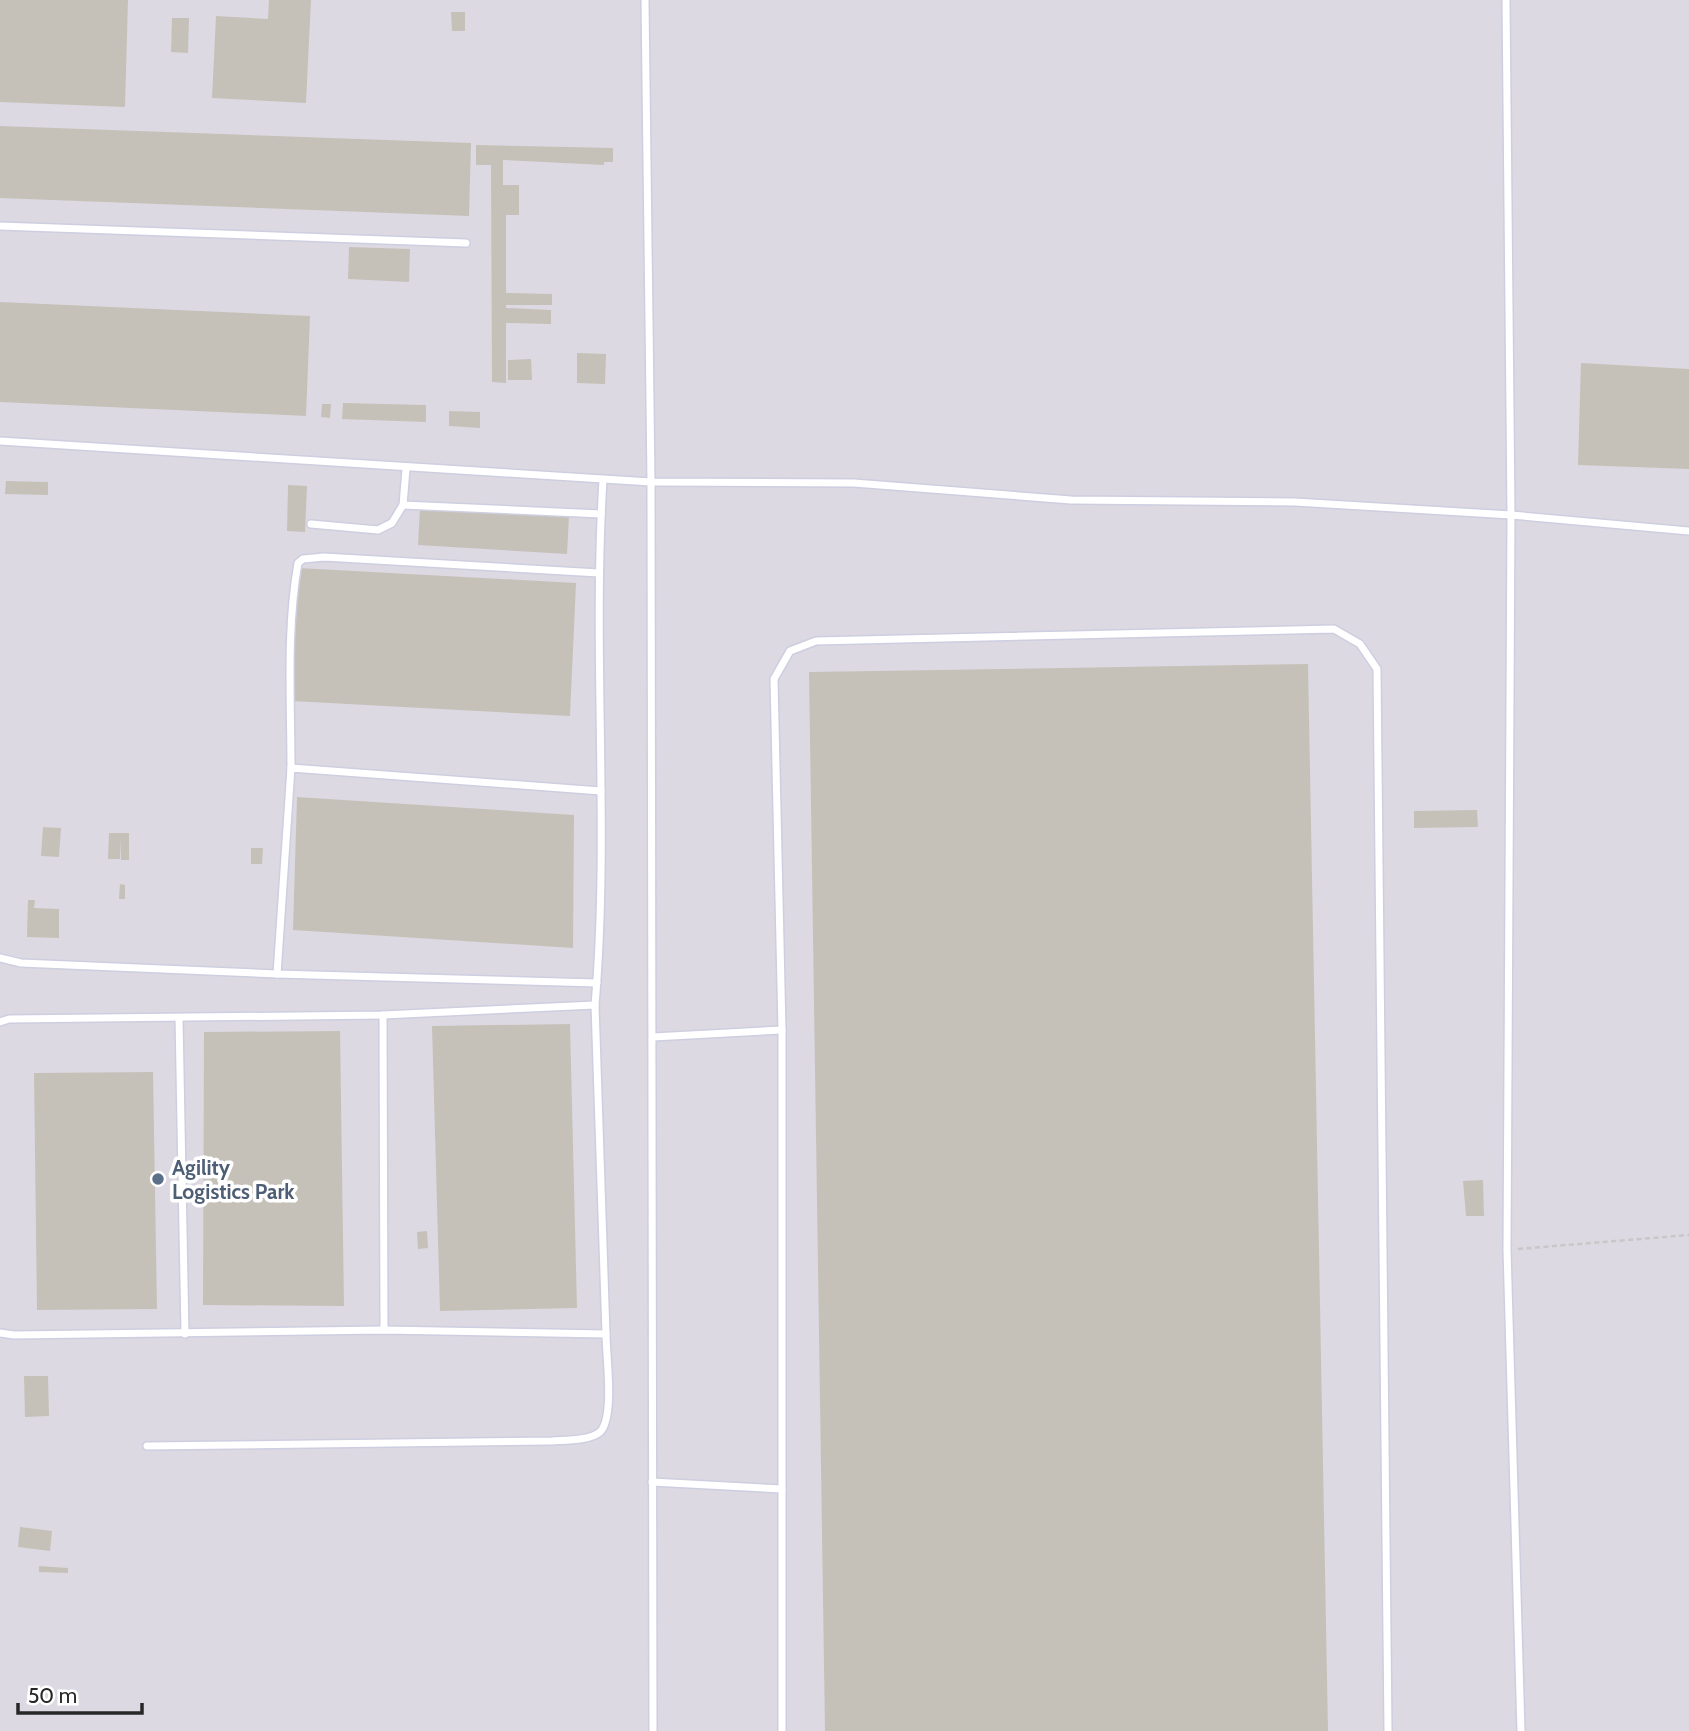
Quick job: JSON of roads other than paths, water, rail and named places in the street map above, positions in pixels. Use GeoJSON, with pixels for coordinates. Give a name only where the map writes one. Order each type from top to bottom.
{"type":"FeatureCollection","features":[{"type":"Feature","properties":{"kind":"lane"},"geometry":{"type":"LineString","coordinates":[[645,0],[651,482],[653,1731]]}},
{"type":"Feature","properties":{"kind":"lane"},"geometry":{"type":"LineString","coordinates":[[1506,0],[1511,515],[1507,1250],[1521,1731]]}},
{"type":"Feature","properties":{"kind":"lane"},"geometry":{"type":"LineString","coordinates":[[0,226],[466,243]]}},
{"type":"Feature","properties":{"kind":"lane"},"geometry":{"type":"LineString","coordinates":[[0,441],[603,480],[855,484],[1071,500],[1296,502],[1511,515],[1689,531]]}},
{"type":"Feature","properties":{"kind":"lane"},"geometry":{"type":"LineString","coordinates":[[312,524],[378,530],[392,523],[404,505],[407,469]]}},
{"type":"Feature","properties":{"kind":"lane"},"geometry":{"type":"LineString","coordinates":[[147,1446],[371,1441],[552,1441],[591,1437],[601,1431],[606,1421],[608,1400],[595,1005],[601,791],[599,573],[603,480]]}},
{"type":"Feature","properties":{"kind":"lane"},"geometry":{"type":"LineString","coordinates":[[404,505],[601,514]]}},
{"type":"Feature","properties":{"kind":"lane"},"geometry":{"type":"LineString","coordinates":[[277,974],[290,768],[292,627],[298,563],[303,559],[324,557],[599,573]]}},
{"type":"Feature","properties":{"kind":"lane"},"geometry":{"type":"LineString","coordinates":[[782,1731],[782,1030],[774,680],[790,652],[817,641],[1334,629],[1360,644],[1377,668],[1388,1731]]}},
{"type":"Feature","properties":{"kind":"lane"},"geometry":{"type":"LineString","coordinates":[[290,768],[601,791]]}},
{"type":"Feature","properties":{"kind":"lane"},"geometry":{"type":"LineString","coordinates":[[0,958],[21,963],[277,974],[597,983]]}},
{"type":"Feature","properties":{"kind":"lane"},"geometry":{"type":"LineString","coordinates":[[0,1022],[9,1018],[383,1015],[595,1005]]}},
{"type":"Feature","properties":{"kind":"lane"},"geometry":{"type":"LineString","coordinates":[[383,1015],[384,1330]]}},
{"type":"Feature","properties":{"kind":"lane"},"geometry":{"type":"LineString","coordinates":[[179,1018],[185,1334]]}},
{"type":"Feature","properties":{"kind":"lane"},"geometry":{"type":"LineString","coordinates":[[653,1037],[782,1030]]}},
{"type":"Feature","properties":{"kind":"lane"},"geometry":{"type":"LineString","coordinates":[[0,1333],[185,1334],[384,1330],[606,1334]]}},
{"type":"Feature","properties":{"kind":"lane"},"geometry":{"type":"LineString","coordinates":[[652,1482],[782,1489]]}},
{"type":"Feature","properties":{"kind":"place","name":"Agility Logistics Park"},"geometry":{"type":"Point","coordinates":[158,1179]}}]}
